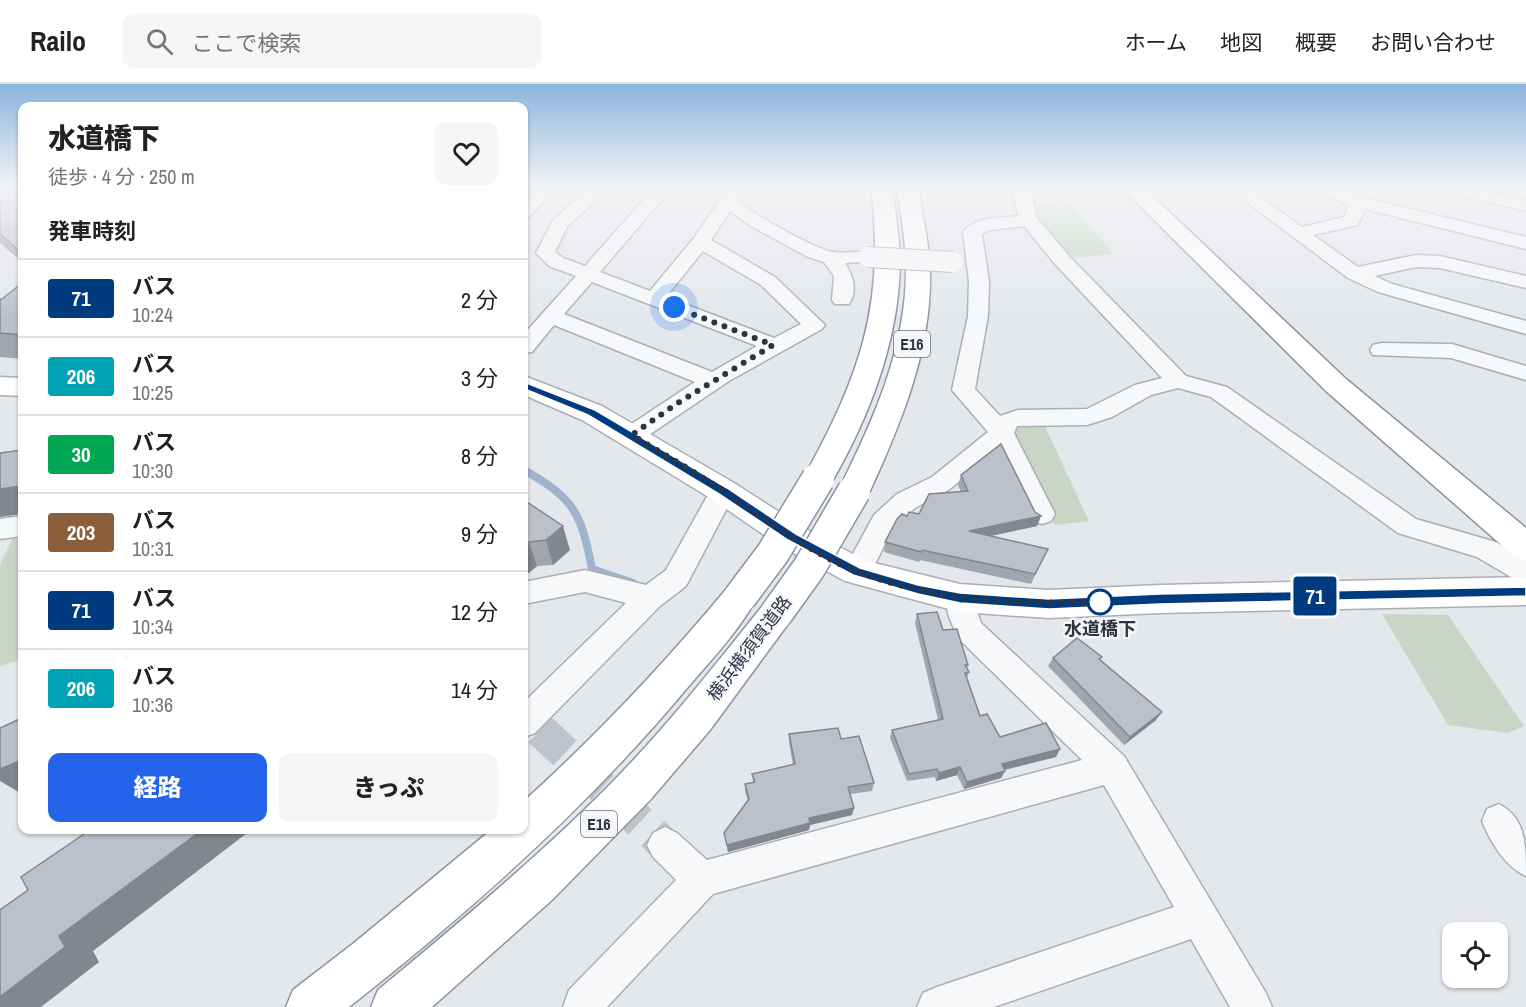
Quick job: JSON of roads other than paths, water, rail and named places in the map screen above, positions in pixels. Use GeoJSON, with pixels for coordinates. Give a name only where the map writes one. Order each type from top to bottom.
{"type":"FeatureCollection","features":[{"type":"Feature","properties":{"kind":"main road","name":"横浜横須賀道路"},"geometry":{"type":"LineString","coordinates":[[395,1007],[491,926],[586,838],[668,751],[758,606],[773,553],[842,437],[876,348],[887,276],[884,231]]}},
{"type":"Feature","properties":{"kind":"main road","name":"横浜横須賀道路"},"geometry":{"type":"LineString","coordinates":[[528,826],[634,723],[678,675],[758,606],[809,568],[854,491],[898,393],[911,350],[917,314],[915,231]]}},
{"type":"Feature","properties":{"kind":"main road"},"geometry":{"type":"LineString","coordinates":[[917,314],[930,266],[931,231]]}},
{"type":"Feature","properties":{"kind":"main road"},"geometry":{"type":"LineString","coordinates":[[1162,231],[1182,251],[1222,267]]}},
{"type":"Feature","properties":{"kind":"main road"},"geometry":{"type":"LineString","coordinates":[[1181,231],[1353,383],[1526,525]]}},
{"type":"Feature","properties":{"kind":"main road"},"geometry":{"type":"LineString","coordinates":[[1188,231],[1336,384],[1526,547]]}},
{"type":"Feature","properties":{"kind":"main road"},"geometry":{"type":"LineString","coordinates":[[1196,231],[1222,267]]}},
{"type":"Feature","properties":{"kind":"main road"},"geometry":{"type":"LineString","coordinates":[[0,386],[18,387]]}},
{"type":"Feature","properties":{"kind":"main road"},"geometry":{"type":"LineString","coordinates":[[528,387],[592,413],[632,435],[792,537],[857,572],[918,590],[960,598],[1049,604],[1160,599],[1526,591]]}},
{"type":"Feature","properties":{"kind":"main road","name":"横浜横須賀道路"},"geometry":{"type":"LineString","coordinates":[[310,1007],[458,888],[519,834]]}},
{"type":"Feature","properties":{"kind":"street"},"geometry":{"type":"LineString","coordinates":[[556,231],[545,253],[556,262],[773,345]]}},
{"type":"Feature","properties":{"kind":"street"},"geometry":{"type":"LineString","coordinates":[[528,343],[627,231]]}},
{"type":"Feature","properties":{"kind":"street"},"geometry":{"type":"LineString","coordinates":[[654,299],[701,242],[707,231]]}},
{"type":"Feature","properties":{"kind":"street"},"geometry":{"type":"LineString","coordinates":[[774,231],[815,253],[831,258],[868,257],[964,263],[979,282],[978,316],[963,390],[1002,433],[1042,514]]}},
{"type":"Feature","properties":{"kind":"street"},"geometry":{"type":"LineString","coordinates":[[964,263],[973,231]]}},
{"type":"Feature","properties":{"kind":"street"},"geometry":{"type":"LineString","coordinates":[[1039,231],[1087,286],[1178,381]]}},
{"type":"Feature","properties":{"kind":"street"},"geometry":{"type":"LineString","coordinates":[[1295,231],[1355,274],[1385,288],[1526,328]]}},
{"type":"Feature","properties":{"kind":"street"},"geometry":{"type":"LineString","coordinates":[[1299,234],[1311,231]]}},
{"type":"Feature","properties":{"kind":"street"},"geometry":{"type":"LineString","coordinates":[[1477,231],[1526,243]]}},
{"type":"Feature","properties":{"kind":"street"},"geometry":{"type":"LineString","coordinates":[[632,435],[713,381],[773,345],[815,325],[768,281],[701,242]]}},
{"type":"Feature","properties":{"kind":"street"},"geometry":{"type":"LineString","coordinates":[[831,258],[844,276],[842,300]]}},
{"type":"Feature","properties":{"kind":"street"},"geometry":{"type":"LineString","coordinates":[[1355,274],[1416,261],[1440,261],[1526,282]]}},
{"type":"Feature","properties":{"kind":"street"},"geometry":{"type":"LineString","coordinates":[[552,317],[713,381]]}},
{"type":"Feature","properties":{"kind":"street"},"geometry":{"type":"LineString","coordinates":[[1381,350],[1452,351],[1526,373]]}},
{"type":"Feature","properties":{"kind":"street"},"geometry":{"type":"LineString","coordinates":[[857,572],[883,522],[906,501],[941,483],[1002,433],[1008,421],[1018,418],[1087,417],[1104,412],[1143,390],[1178,381],[1219,392],[1407,526],[1486,549],[1526,572]]}},
{"type":"Feature","properties":{"kind":"street"},"geometry":{"type":"LineString","coordinates":[[531,725],[650,598],[676,578],[723,491]]}},
{"type":"Feature","properties":{"kind":"street"},"geometry":{"type":"LineString","coordinates":[[0,529],[18,527]]}},
{"type":"Feature","properties":{"kind":"street"},"geometry":{"type":"LineString","coordinates":[[528,592],[585,581],[650,598]]}},
{"type":"Feature","properties":{"kind":"street"},"geometry":{"type":"LineString","coordinates":[[960,598],[964,619],[971,632],[1112,767],[1252,1007]]}},
{"type":"Feature","properties":{"kind":"street"},"geometry":{"type":"LineString","coordinates":[[581,1006],[702,879],[1112,767]]}},
{"type":"Feature","properties":{"kind":"street"},"geometry":{"type":"LineString","coordinates":[[1499,821],[1526,858]]}},
{"type":"Feature","properties":{"kind":"street"},"geometry":{"type":"LineString","coordinates":[[665,845],[702,879]]}},
{"type":"Feature","properties":{"kind":"street"},"geometry":{"type":"LineString","coordinates":[[937,1007],[1200,917]]}},
{"type":"Feature","properties":{"kind":"waterway"},"geometry":{"type":"LineString","coordinates":[[528,472],[555,490],[573,509],[584,534],[592,569],[633,583]]}},
{"type":"Feature","properties":{"kind":"tunnel"},"geometry":{"type":"LineString","coordinates":[[540,730],[665,845]]}},
{"type":"Feature","properties":{"kind":"place","name":"水道橋下"},"geometry":{"type":"Point","coordinates":[1100,602]}}]}
